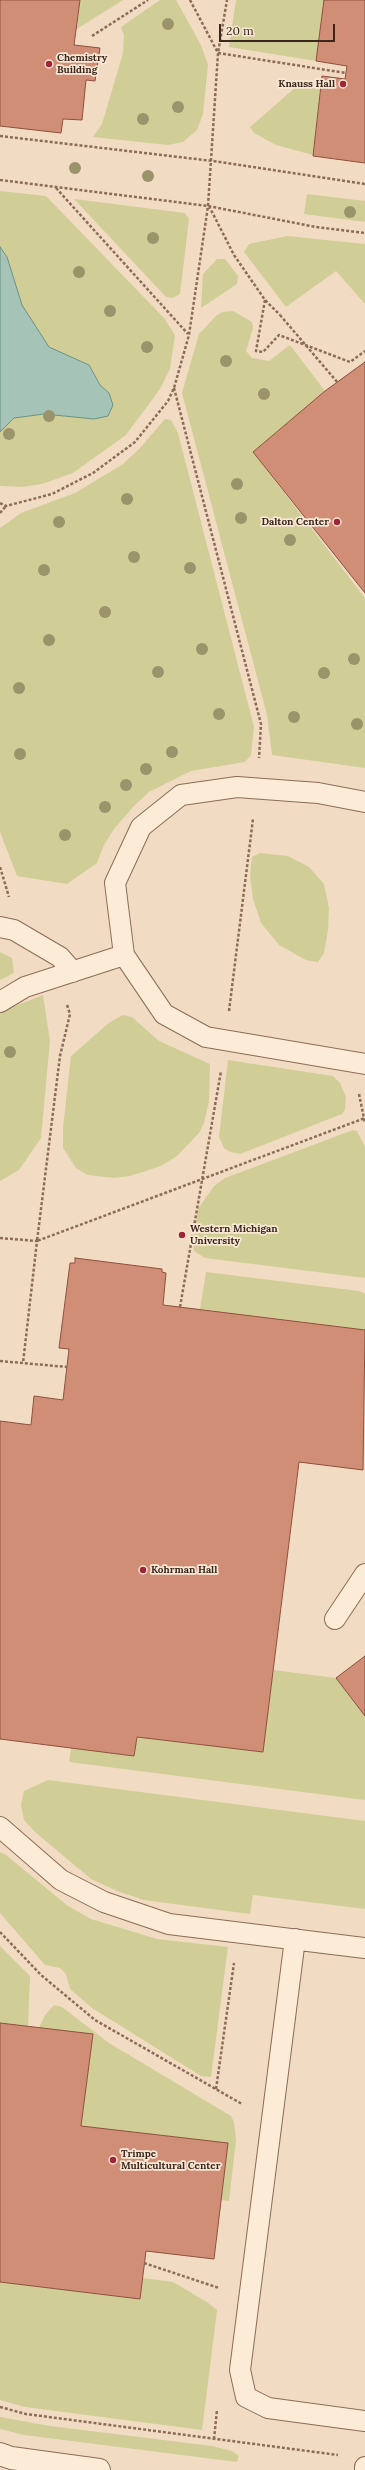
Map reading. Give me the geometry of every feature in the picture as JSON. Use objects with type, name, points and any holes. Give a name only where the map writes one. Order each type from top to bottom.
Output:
[{"type":"street","points":[[0,2454],[11,2458],[99,2470]]},
{"type":"lane","points":[[365,802],[318,794],[237,787],[181,794],[141,827],[115,883],[124,955],[164,1014],[206,1037],[226,1039],[365,1064]]},
{"type":"lane","points":[[0,928],[14,930],[60,957],[65,974]]},
{"type":"lane","points":[[0,1002],[25,987],[124,955]]},
{"type":"lane","points":[[335,1619],[365,1574]]},
{"type":"lane","points":[[0,1827],[61,1880],[104,1902],[169,1924],[365,1948]]},
{"type":"lane","points":[[295,1939],[240,2370],[246,2397],[268,2408],[365,2421]]},
{"type":"path","points":[[92,36],[148,0]]},
{"type":"path","points":[[190,0],[218,53]]},
{"type":"path","points":[[0,513],[6,506],[52,494],[73,485],[118,457],[135,442],[152,422],[168,401],[174,388],[189,335],[208,206],[213,161],[218,53],[227,0]]},
{"type":"path","points":[[218,53],[346,72]]},
{"type":"path","points":[[0,136],[213,161],[365,184]]},
{"type":"path","points":[[0,180],[208,206],[316,227],[365,233]]},
{"type":"path","points":[[56,188],[189,335]]},
{"type":"path","points":[[208,206],[234,255],[265,300],[280,315],[338,383]]},
{"type":"path","points":[[265,300],[256,351],[263,352],[279,335],[350,362],[365,351]]},
{"type":"path","points":[[174,388],[260,724],[257,789],[226,1039],[217,1104],[200,1181],[180,1307]]},
{"type":"path","points":[[0,503],[6,506]]},
{"type":"path","points":[[0,867],[10,899]]},
{"type":"path","points":[[24,1363],[37,1241],[60,1056],[70,1014],[65,974]]},
{"type":"path","points":[[0,1238],[37,1241],[152,1196],[200,1181],[365,1118]]},
{"type":"path","points":[[0,1361],[67,1367]]},
{"type":"path","points":[[0,1932],[41,1975],[95,2020],[246,2107]]},
{"type":"path","points":[[216,2089],[234,1958]]},
{"type":"path","points":[[144,2263],[223,2290]]},
{"type":"path","points":[[0,2407],[26,2414],[342,2456]]},
{"type":"path","points":[[214,2439],[217,2408]]},
{"type":"shaded area","points":[[80,0],[123,0],[77,29]]},
{"type":"shaded area","points":[[160,0],[176,0],[201,45],[208,65],[203,114],[197,130],[183,142],[168,145],[93,137],[102,124],[123,53],[124,35],[121,27]]},
{"type":"shaded area","points":[[236,0],[324,0],[316,61],[229,47]]},
{"type":"shaded area","points":[[297,86],[320,89],[313,155],[276,145],[254,133],[250,127]]},
{"type":"shaded area","points":[[0,191],[46,196],[164,318],[175,335],[170,369],[160,389],[126,435],[73,473],[42,484],[22,487],[0,486],[0,432],[13,418],[44,414],[94,419],[109,393],[100,385],[89,365],[49,347],[21,305],[7,257],[0,247]]},
{"type":"shaded area","points":[[307,194],[365,201],[365,222],[304,214]]},
{"type":"shaded area","points":[[74,199],[185,213],[189,219],[180,294],[173,298],[166,297]]},
{"type":"shaded area","points":[[287,236],[365,244],[365,304],[336,271],[286,307],[244,252],[249,244]]},
{"type":"shaded area","points":[[0,247],[7,257],[22,305],[49,347],[89,365],[100,385],[109,393],[113,405],[108,416],[94,419],[44,414],[14,418],[0,432]]},
{"type":"shaded area","points":[[217,259],[225,259],[238,276],[237,284],[201,308],[203,274]]},
{"type":"shaded area","points":[[233,311],[252,322],[253,328],[246,351],[252,358],[269,361],[290,345],[325,391],[253,452],[365,598],[365,768],[272,755],[267,715],[182,393],[199,334],[216,316],[222,312]]},
{"type":"shaded area","points":[[165,419],[171,420],[178,433],[254,727],[251,755],[245,762],[191,771],[149,792],[134,806],[114,829],[104,845],[97,863],[67,884],[17,876],[0,832],[0,528],[21,513],[75,493],[123,464],[140,448]]},
{"type":"shaded area","points":[[260,853],[288,856],[309,867],[324,884],[329,908],[328,930],[324,953],[318,962],[306,960],[279,945],[261,923],[253,899],[250,876],[252,857]]},
{"type":"shaded area","points":[[0,952],[12,958],[14,973],[0,980]]},
{"type":"shaded area","points":[[43,995],[50,1041],[41,1138],[19,1170],[0,1181],[0,1012]]},
{"type":"shaded area","points":[[123,1015],[132,1017],[159,1041],[210,1064],[209,1101],[204,1123],[199,1133],[177,1156],[161,1166],[130,1176],[114,1178],[88,1175],[76,1168],[63,1148],[63,1128],[71,1056],[110,1022]]},
{"type":"shaded area","points":[[228,1060],[333,1076],[340,1083],[346,1097],[345,1110],[342,1114],[240,1154],[230,1152],[224,1148],[219,1137]]},
{"type":"shaded area","points":[[353,1130],[357,1131],[365,1147],[365,1278],[205,1258],[194,1251],[193,1244],[198,1209],[214,1186],[225,1178]]},
{"type":"shaded area","points":[[206,1272],[359,1291],[365,1294],[365,1330],[200,1309]]},
{"type":"shaded area","points":[[273,1670],[336,1678],[365,1716],[365,1800],[69,1762],[71,1748],[134,1756],[137,1737],[263,1752]]},
{"type":"shaded area","points":[[48,1780],[365,1821],[365,1909],[253,1895],[250,1914],[144,1900],[117,1891],[91,1879],[35,1832],[24,1820],[21,1805],[24,1791]]},
{"type":"shaded area","points":[[0,1852],[6,1855],[68,1906],[91,1919],[157,1939],[228,1947],[211,2077],[201,2076],[92,2008],[70,1989],[66,1974],[60,1968],[45,1965],[0,1913]]},
{"type":"shaded area","points":[[0,1946],[30,1976],[28,2027],[0,2023]]},
{"type":"shaded area","points":[[54,2005],[62,2007],[109,2043],[231,2116],[234,2122],[236,2140],[229,2201],[221,2200],[228,2143],[81,2126],[93,2034],[39,2028],[45,2015]]},
{"type":"shaded area","points":[[143,2278],[173,2282],[207,2302],[217,2310],[202,2430],[25,2407],[0,2400],[0,2282],[140,2299]]},
{"type":"shaded area","points":[[0,2417],[50,2426],[212,2446],[232,2451],[239,2456],[237,2462],[24,2435],[0,2429]]},
{"type":"building","name":"Chemistry Building","points":[[0,0],[80,0],[74,45],[100,48],[95,81],[86,80],[82,120],[63,119],[61,133],[0,126]]},
{"type":"building","name":"Knauss Hall","points":[[324,0],[365,0],[365,163],[313,156],[322,76],[345,79],[347,66],[316,61]]},
{"type":"building","name":"Dalton Center","points":[[365,362],[365,593],[253,452],[325,391]]},
{"type":"building","name":"Kohrman Hall","points":[[75,1258],[162,1269],[162,1272],[166,1273],[163,1305],[365,1330],[363,1470],[299,1462],[263,1752],[137,1737],[134,1756],[0,1739],[0,1421],[31,1425],[34,1396],[63,1400],[69,1349],[59,1348],[70,1263],[75,1263]]},
{"type":"building","points":[[365,1656],[365,1716],[336,1678]]},
{"type":"building","name":"Trimpe Multicultural Center","points":[[0,2023],[93,2034],[81,2126],[228,2143],[214,2259],[146,2251],[140,2299],[0,2282]]},
{"type":"place","name":"Chemistry Building","points":[[49,64]]},
{"type":"place","name":"Knauss Hall","points":[[343,84]]},
{"type":"place","name":"Dalton Center","points":[[337,522]]},
{"type":"place","name":"Western Michigan University","points":[[182,1235]]},
{"type":"place","name":"Kohrman Hall","points":[[143,1570]]},
{"type":"place","name":"Trimpe Multicultural Center","points":[[113,2160]]}]
